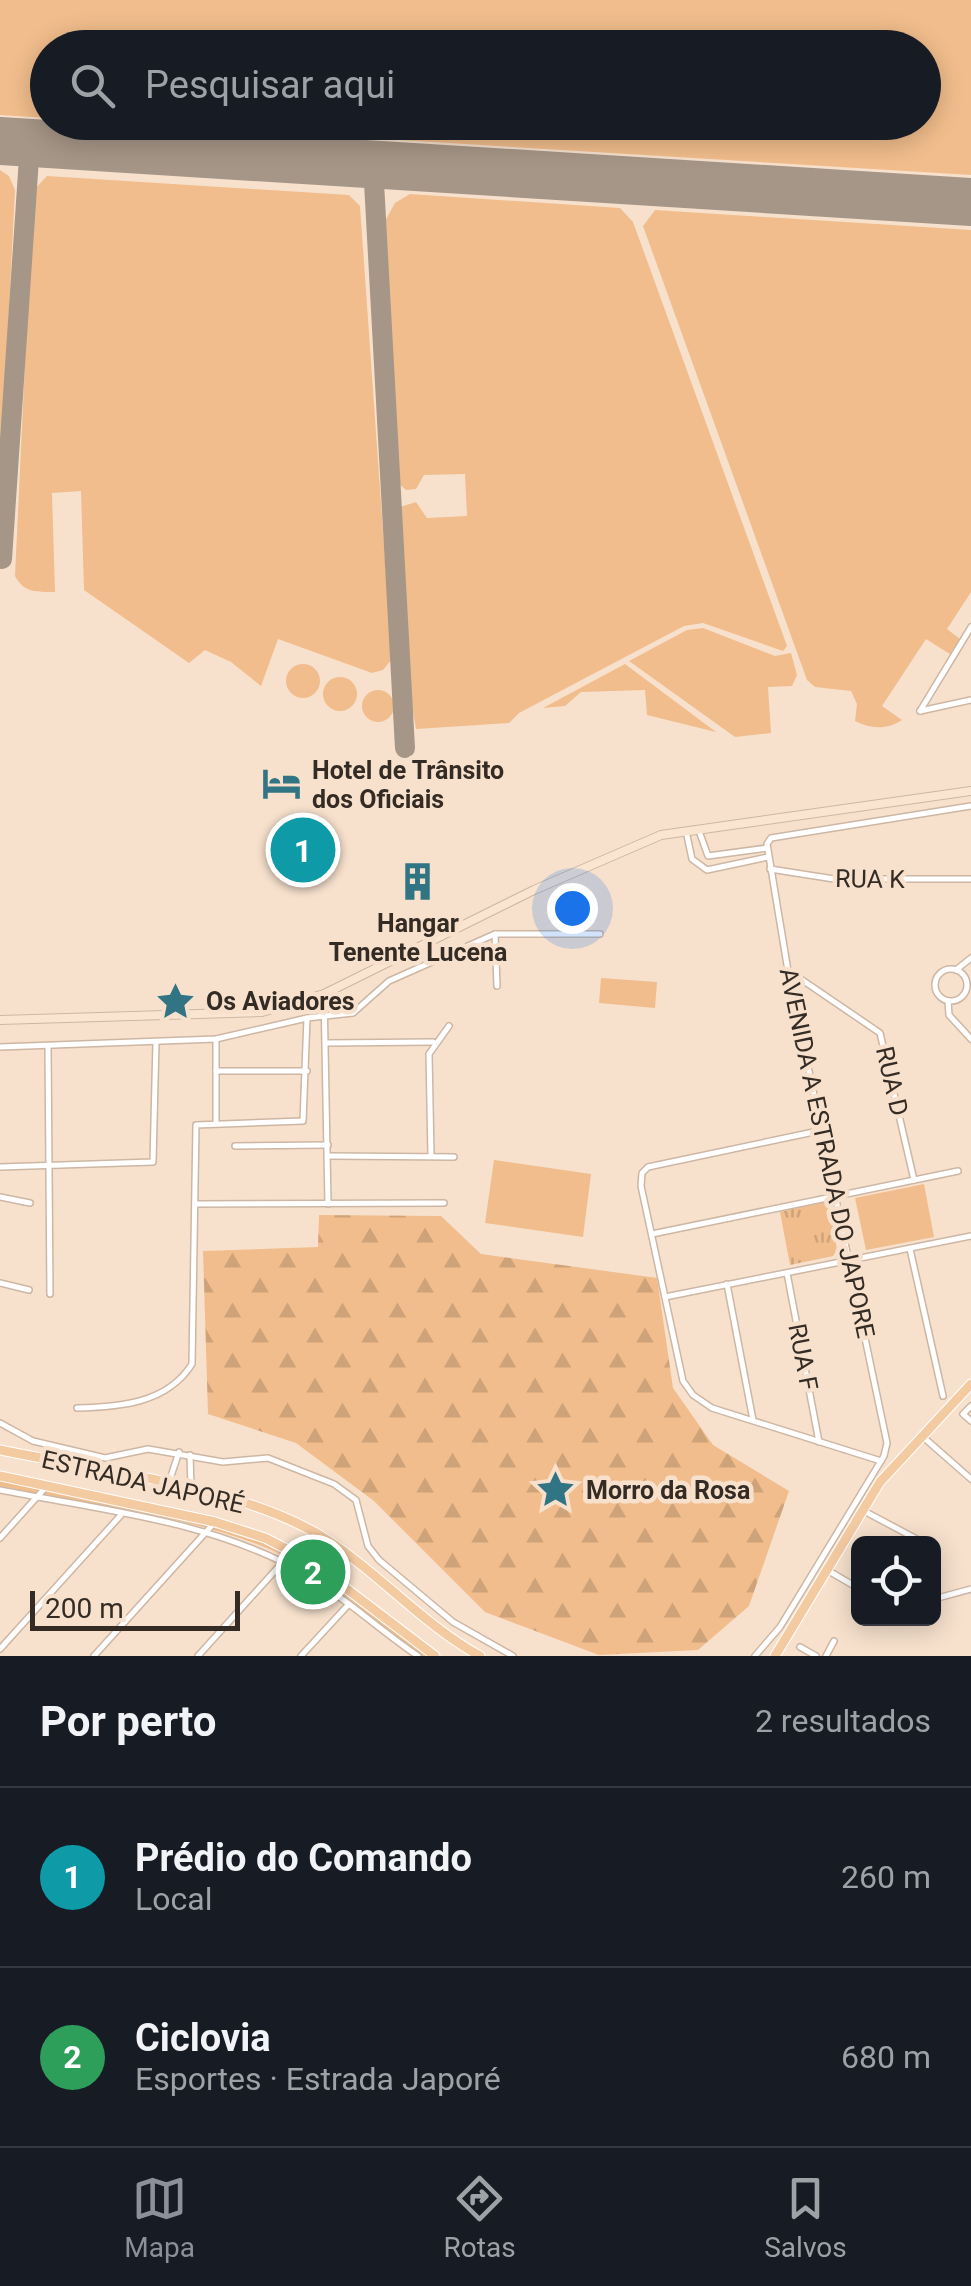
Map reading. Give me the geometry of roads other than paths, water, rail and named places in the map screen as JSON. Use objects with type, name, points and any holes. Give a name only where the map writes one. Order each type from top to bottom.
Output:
[{"type":"main road","points":[[0,1020],[262,1012],[324,994],[534,890],[647,840],[698,828],[971,791]]},
{"type":"main road","points":[[775,1656],[862,1509],[971,1384]]},
{"type":"main road","name":"ESTRADA JAPORÉ","points":[[0,1450],[192,1491],[273,1513],[318,1534],[480,1656]]},
{"type":"main road","name":"ESTRADA JAPORÉ","points":[[0,1476],[215,1522],[293,1551],[434,1656]]},
{"type":"main road","points":[[782,1656],[792,1631]]},
{"type":"street","points":[[971,627],[920,711],[971,700]]},
{"type":"street","points":[[708,856],[767,846],[771,838],[971,806]]},
{"type":"street","points":[[698,828],[708,856],[702,868]]},
{"type":"street","points":[[686,831],[692,859],[702,868],[715,870],[768,858]]},
{"type":"street","name":"AVENIDA A ESTRADA DO JAPORE","points":[[767,846],[788,971],[887,1443],[881,1461]]},
{"type":"street","points":[[744,851],[746,863]]},
{"type":"street","name":"RUA K","points":[[770,869],[834,879],[971,880]]},
{"type":"street","points":[[0,1047],[216,1039],[306,1018],[353,1013],[389,981],[495,934],[600,934]]},
{"type":"street","points":[[495,934],[497,986]]},
{"type":"street","points":[[956,970],[971,958]]},
{"type":"street","points":[[943,970],[956,970],[964,975],[968,988],[961,999],[948,1001],[940,998],[935,983],[943,970]]},
{"type":"street","name":"RUA D","points":[[788,971],[880,1033],[914,1180]]},
{"type":"street","points":[[324,994],[328,1204]]},
{"type":"street","points":[[948,1001],[949,1016],[971,1039]]},
{"type":"street","points":[[76,1408],[134,1404],[172,1385],[192,1364],[195,1129],[201,1122],[303,1121],[306,1018]]},
{"type":"street","points":[[430,1156],[428,1054],[433,1042],[449,1026]]},
{"type":"street","points":[[216,1039],[216,1122]]},
{"type":"street","points":[[0,1167],[153,1162],[156,1042]]},
{"type":"street","points":[[326,1042],[433,1042]]},
{"type":"street","points":[[48,1047],[50,1294]]},
{"type":"street","points":[[216,1070],[307,1071]]},
{"type":"street","points":[[755,1656],[780,1627],[881,1461],[712,1408],[687,1388],[640,1178],[648,1167],[823,1130]]},
{"type":"street","points":[[236,1146],[328,1145]]},
{"type":"street","points":[[329,1156],[454,1157]]},
{"type":"street","points":[[652,1234],[958,1171]]},
{"type":"street","points":[[0,1197],[30,1203]]},
{"type":"street","points":[[195,1204],[444,1203]]},
{"type":"street","points":[[664,1297],[971,1236]]},
{"type":"street","points":[[910,1248],[943,1396]]},
{"type":"street","name":"RUA F","points":[[787,1273],[819,1442]]},
{"type":"street","points":[[0,1283],[29,1290]]},
{"type":"street","points":[[727,1284],[753,1420]]},
{"type":"street","points":[[971,1406],[963,1414],[971,1421]]},
{"type":"street","points":[[0,1423],[33,1441],[105,1458],[148,1450],[180,1452],[223,1462],[277,1460],[346,1491],[356,1500],[368,1546],[379,1560],[453,1622],[513,1656]]},
{"type":"street","points":[[922,1436],[971,1479]]},
{"type":"street","points":[[167,1486],[180,1452]]},
{"type":"street","points":[[190,1455],[192,1491]]},
{"type":"street","points":[[0,1538],[48,1485]]},
{"type":"street","name":"ESTRADA JAPORÉ","points":[[0,1490],[206,1532],[284,1563],[349,1604],[407,1653],[418,1656]]},
{"type":"street","points":[[862,1509],[911,1536]]},
{"type":"street","points":[[0,1649],[121,1514]]},
{"type":"street","points":[[94,1656],[215,1522]]},
{"type":"street","points":[[198,1656],[293,1551]]},
{"type":"street","points":[[826,1570],[851,1586]]},
{"type":"street","points":[[941,1597],[971,1589]]},
{"type":"street","points":[[301,1656],[349,1604]]},
{"type":"street","points":[[826,1656],[834,1641]]},
{"type":"street","points":[[800,1647],[816,1656]]},
{"type":"place","name":"Hotel de Trânsito dos Oficiais","points":[[282,784]]},
{"type":"place","name":"Prédio do Comando","points":[[303,850]]},
{"type":"place","name":"Hangar Tenente Lucena","points":[[418,882]]},
{"type":"place","name":"Os Aviadores","points":[[176,1001]]},
{"type":"place","name":"Morro da Rosa","points":[[556,1490]]},
{"type":"place","name":"Ciclovia","points":[[313,1572]]}]
